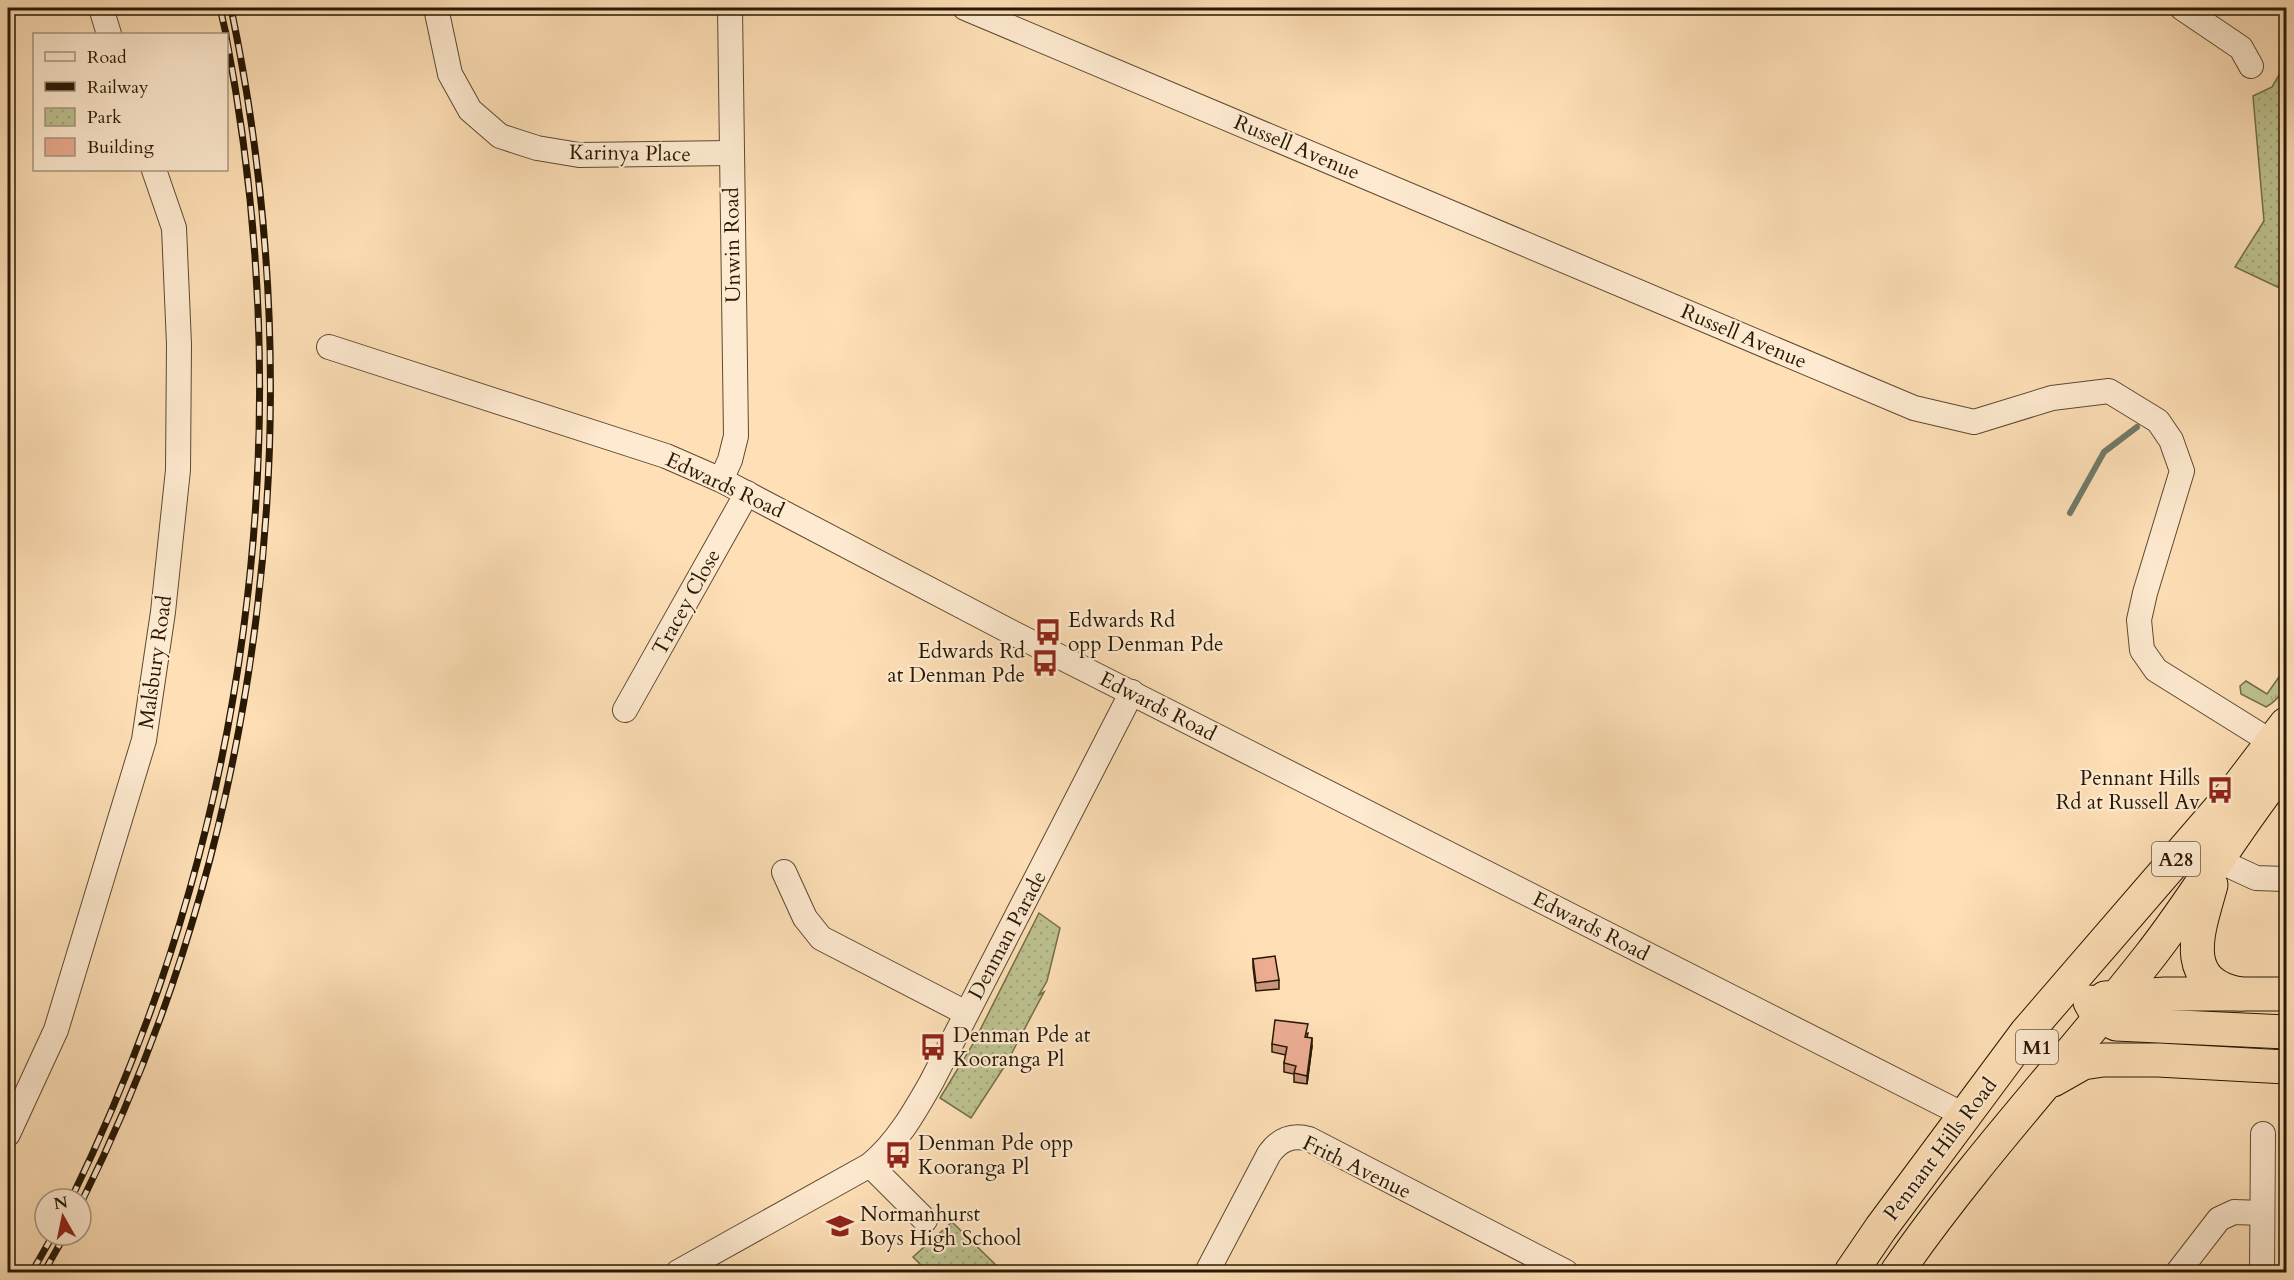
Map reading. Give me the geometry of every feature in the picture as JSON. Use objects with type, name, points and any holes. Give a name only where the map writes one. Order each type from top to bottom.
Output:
[{"type":"highway","name":"Pennant Hills Road","points":[[1897,1272],[1982,1158],[2109,1010],[2177,919],[2240,824],[2282,744]]},
{"type":"highway","name":"Pennant Hills Road","points":[[1851,1272],[2026,1033],[2235,791],[2282,744]]},
{"type":"highway","points":[[2217,860],[2198,935],[2196,955],[2203,972],[2214,984],[2227,990],[2272,994]]},
{"type":"highway","points":[[2089,961],[2087,985],[2109,1010],[2286,1032]]},
{"type":"highway","points":[[2109,1010],[2272,994]]},
{"type":"highway","name":"M1","points":[[1965,1116],[2070,1014],[2109,1010]]},
{"type":"highway","name":"M1","points":[[2031,1099],[2066,1071],[2083,1063],[2103,1060],[2158,1060],[2286,1067]]},
{"type":"street","points":[[101,8],[109,33]]},
{"type":"street","name":"Karinya Place","points":[[436,8],[450,74],[470,110],[500,136],[537,148],[579,155],[731,153]]},
{"type":"street","name":"Unwin Road","points":[[721,480],[730,460],[736,436],[730,8]]},
{"type":"street","name":"Russell Avenue","points":[[965,8],[1914,408],[1974,422],[2052,398],[2109,391],[2158,421],[2171,440],[2182,471],[2145,593],[2139,620],[2142,650],[2156,670],[2282,744]]},
{"type":"street","points":[[2182,8],[2241,48],[2251,66]]},
{"type":"street","name":"Malsbury Road","points":[[8,1134],[56,1030],[144,740],[163,612],[178,470],[179,344],[174,228],[154,171]]},
{"type":"street","name":"Edwards Road","points":[[329,347],[666,456],[721,480],[1009,631],[1965,1116]]},
{"type":"street","name":"Tracey Close","points":[[625,710],[747,493]]},
{"type":"street","name":"Denman Parade","points":[[678,1272],[870,1165],[881,1156],[909,1122],[1132,692]]},
{"type":"street","points":[[2217,860],[2256,878],[2284,879]]},
{"type":"street","points":[[784,872],[805,918],[821,938],[966,1013]]},
{"type":"street","points":[[2262,1272],[2263,1134]]},
{"type":"street","name":"Frith Avenue","points":[[1207,1272],[1269,1154],[1276,1144],[1298,1136],[1309,1139],[1566,1272]]},
{"type":"street","points":[[870,1165],[925,1220]]},
{"type":"street","points":[[2178,1272],[2219,1220],[2234,1212],[2262,1213]]},
{"type":"green space","points":[[2283,68],[2286,73],[2286,291],[2235,267],[2264,221],[2253,96],[2272,87]]},
{"type":"green space","points":[[2286,667],[2286,680],[2280,695],[2266,707],[2241,694],[2240,686],[2246,681],[2267,694]]},
{"type":"green space","points":[[1039,913],[1060,928],[1047,981],[1039,995],[1044,992],[1006,1064],[971,1118],[940,1098],[973,1044]]},
{"type":"green space","points":[[952,1222],[1003,1272],[928,1272],[913,1257]]},
{"type":"building","points":[[1275,956],[1279,980],[1256,983],[1253,959]]},
{"type":"building","points":[[1275,1020],[1308,1024],[1305,1037],[1312,1038],[1307,1076],[1294,1073],[1296,1066],[1284,1063],[1287,1047],[1272,1044]]},
{"type":"waterway","points":[[2070,513],[2104,452],[2137,427]]},
{"type":"railway","points":[[220,8],[226,33]]},
{"type":"railway","points":[[88,1187],[143,1062],[193,918],[231,769],[256,618],[269,466],[269,313],[256,160],[231,8]]},
{"type":"railway","points":[[76,1187],[132,1061],[181,920],[218,776],[243,630],[257,483],[259,334],[248,185],[228,50]]},
{"type":"railway","points":[[32,1272],[46,1247]]},
{"type":"railway","points":[[44,1272],[58,1247]]},
{"type":"place","name":"Edwards Rd opp Denman Pde","points":[[1048,632]]},
{"type":"place","name":"Edwards Rd at Denman Pde","points":[[1045,663]]},
{"type":"place","name":"Pennant Hills Rd at Russell Av","points":[[2220,790]]},
{"type":"place","name":"Denman Pde at Kooranga Pl","points":[[933,1047]]},
{"type":"place","name":"Denman Pde opp Kooranga Pl","points":[[898,1155]]},
{"type":"place","name":"Normanhurst Boys High School","points":[[840,1226]]}]
